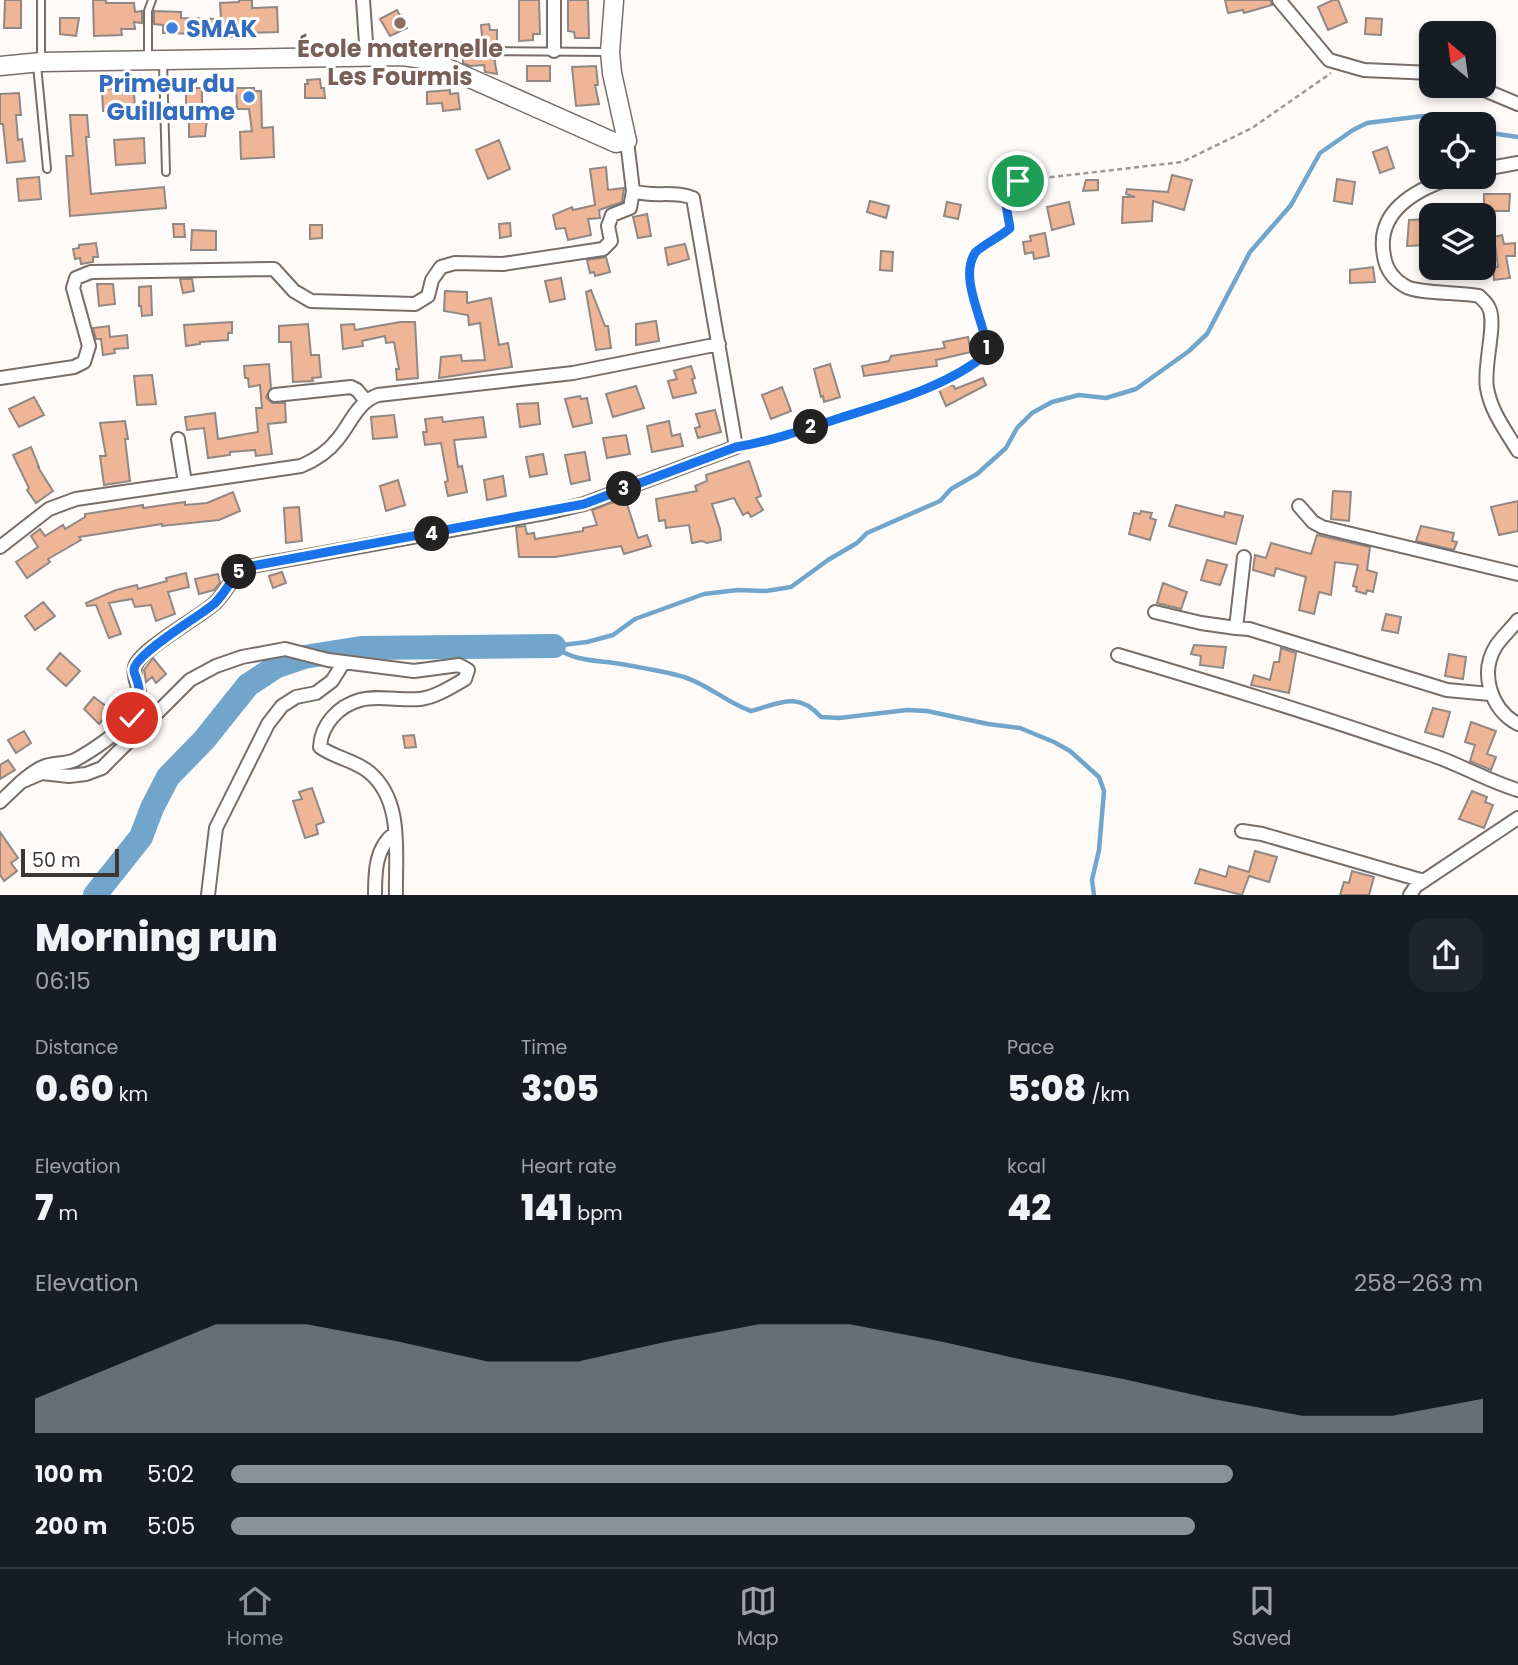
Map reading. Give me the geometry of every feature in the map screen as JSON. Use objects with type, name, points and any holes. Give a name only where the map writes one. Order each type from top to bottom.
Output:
[{"type":"main road","points":[[0,66],[403,56],[429,60],[615,143],[627,141],[610,52],[614,0]]},
{"type":"street","points":[[363,0],[368,57]]},
{"type":"street","points":[[554,0],[554,51]]},
{"type":"street","points":[[1279,0],[1329,60],[1342,66],[1364,70],[1419,72]]},
{"type":"street","points":[[1496,95],[1518,104]]},
{"type":"street","points":[[0,378],[74,367],[85,362],[89,346],[73,288],[76,278],[91,272],[274,269],[294,291],[311,301],[415,304],[428,296],[432,280],[442,267],[455,263],[503,264],[603,249],[611,241],[608,226],[612,215],[630,208],[633,191],[627,141]]},
{"type":"street","points":[[1496,167],[1518,163]]},
{"type":"street","points":[[1426,189],[1412,195],[1391,213],[1381,242],[1386,269],[1406,287],[1479,296],[1489,306],[1492,317],[1486,359],[1486,386],[1491,407],[1518,451]]},
{"type":"street","points":[[0,802],[42,767],[75,760],[132,718],[140,702],[139,685],[134,670],[136,663],[215,603],[236,574],[242,570],[584,504],[736,447],[693,198],[683,194],[646,195],[633,191]]},
{"type":"street","points":[[0,547],[49,509],[76,499],[301,466],[321,457],[337,441],[366,401],[378,395],[573,373],[719,344]]},
{"type":"street","points":[[275,395],[354,387],[366,401]]},
{"type":"street","points":[[178,439],[185,483]]},
{"type":"street","points":[[1299,506],[1313,522],[1322,527],[1518,574]]},
{"type":"street","points":[[1236,628],[1244,558]]},
{"type":"street","points":[[1155,612],[1201,623],[1249,629],[1447,690],[1490,694]]},
{"type":"street","points":[[1518,620],[1494,648],[1489,670],[1490,694],[1509,720],[1518,724]]},
{"type":"street","points":[[21,782],[42,773],[69,776],[102,768],[190,680],[216,666],[242,657],[285,649],[328,660],[414,671],[460,665],[468,670],[465,679],[423,699],[360,700],[329,720],[321,733],[320,747],[329,754],[368,771],[379,782],[392,805],[396,895]]},
{"type":"street","points":[[1118,655],[1398,743],[1460,764],[1485,779],[1518,790]]},
{"type":"street","points":[[208,895],[216,828],[268,724],[282,706],[296,697],[316,693],[332,681],[344,662]]},
{"type":"street","points":[[1410,895],[1416,886],[1518,818]]},
{"type":"street","points":[[1242,831],[1262,834],[1424,881]]},
{"type":"street","points":[[375,895],[376,873],[382,846],[395,833]]},
{"type":"lane","points":[[41,0],[39,63],[47,169]]},
{"type":"lane","points":[[152,0],[148,12],[166,172]]},
{"type":"lane","points":[[429,60],[454,51],[610,52]]},
{"type":"path","points":[[736,447],[762,443],[910,395],[974,365],[988,353],[987,339],[979,319],[968,269],[976,250],[1000,238],[1010,228],[1005,199],[1009,185],[1018,181],[1182,162],[1252,128],[1342,66]]},
{"type":"building","points":[[5,0],[21,0],[21,28],[4,28]]},
{"type":"building","points":[[93,0],[134,3],[135,12],[142,11],[142,23],[134,22],[135,29],[121,29],[122,35],[94,36]]},
{"type":"building","points":[[252,0],[252,8],[277,7],[278,32],[249,33],[249,37],[200,37],[199,34],[163,33],[163,25],[154,24],[154,11],[181,12],[181,18],[221,19],[220,3]]},
{"type":"building","points":[[519,0],[539,0],[540,34],[533,34],[533,40],[519,41]]},
{"type":"building","points":[[568,0],[588,0],[589,38],[575,38],[574,32],[568,31]]},
{"type":"building","points":[[1225,0],[1270,0],[1272,5],[1244,13],[1243,10],[1228,13]]},
{"type":"building","points":[[1338,0],[1347,22],[1328,30],[1318,7]]},
{"type":"building","points":[[397,10],[407,28],[390,36],[380,19]]},
{"type":"building","points":[[60,18],[79,18],[76,36],[60,34]]},
{"type":"building","points":[[1366,18],[1382,19],[1381,35],[1365,34]]},
{"type":"building","points":[[489,24],[490,30],[497,30],[497,46],[483,46],[481,25]]},
{"type":"building","points":[[463,57],[494,57],[497,74],[485,72],[484,65],[470,66],[463,63]]},
{"type":"building","points":[[527,66],[550,66],[550,81],[527,81]]},
{"type":"building","points":[[596,66],[598,85],[595,85],[599,104],[576,106],[572,67]]},
{"type":"building","points":[[320,79],[325,98],[305,98],[307,80]]},
{"type":"building","points":[[119,88],[119,92],[134,92],[135,110],[103,111],[102,89]]},
{"type":"building","points":[[186,88],[202,88],[202,111],[208,111],[205,136],[189,137]]},
{"type":"building","points":[[236,88],[254,88],[254,91],[261,91],[262,128],[273,127],[274,157],[241,159],[240,132],[252,131],[249,109],[237,109]]},
{"type":"building","points":[[450,90],[450,94],[458,93],[460,109],[443,111],[442,103],[427,104],[427,92]]},
{"type":"building","points":[[19,93],[21,115],[16,115],[18,140],[22,139],[25,161],[7,163],[3,124],[0,124],[0,94]]},
{"type":"building","points":[[70,115],[87,115],[89,137],[86,137],[91,194],[164,187],[166,208],[70,216],[66,156],[73,156]]},
{"type":"building","points":[[144,138],[145,163],[116,165],[114,140]]},
{"type":"building","points":[[499,140],[510,169],[488,179],[476,150]]},
{"type":"building","points":[[1387,147],[1394,168],[1380,173],[1373,152]]},
{"type":"building","points":[[606,167],[608,190],[624,188],[622,202],[599,210],[600,218],[588,219],[591,235],[568,240],[565,228],[556,229],[553,215],[572,207],[573,210],[595,205],[590,169]]},
{"type":"building","points":[[1172,175],[1192,180],[1184,210],[1153,201],[1152,221],[1122,223],[1123,197],[1135,197],[1126,194],[1127,189],[1168,192]]},
{"type":"building","points":[[39,177],[41,199],[19,201],[17,179]]},
{"type":"building","points":[[1337,179],[1355,182],[1352,204],[1334,201]]},
{"type":"building","points":[[1086,180],[1098,180],[1098,190],[1083,191]]},
{"type":"building","points":[[1484,194],[1510,194],[1509,211],[1496,211],[1496,203],[1484,203]]},
{"type":"building","points":[[870,201],[889,206],[886,218],[867,212]]},
{"type":"building","points":[[947,202],[961,205],[958,219],[944,216]]},
{"type":"building","points":[[1069,202],[1074,224],[1052,230],[1047,207]]},
{"type":"building","points":[[647,214],[651,236],[638,238],[633,217]]},
{"type":"building","points":[[1409,220],[1419,220],[1419,246],[1407,246]]},
{"type":"building","points":[[510,223],[511,236],[500,238],[499,224]]},
{"type":"building","points":[[173,224],[184,224],[185,237],[174,237]]},
{"type":"building","points":[[310,225],[322,225],[322,238],[310,239]]},
{"type":"building","points":[[192,230],[216,231],[216,250],[191,250]]},
{"type":"building","points":[[1045,233],[1049,256],[1034,259],[1033,252],[1025,254],[1023,242],[1031,241],[1030,236]]},
{"type":"building","points":[[1502,235],[1504,244],[1515,243],[1515,256],[1506,256],[1510,278],[1496,280],[1496,236]]},
{"type":"building","points":[[96,243],[98,257],[93,257],[93,262],[81,264],[80,258],[75,259],[73,249],[79,248],[79,245]]},
{"type":"building","points":[[685,244],[689,259],[668,265],[665,248]]},
{"type":"building","points":[[881,251],[893,252],[892,271],[880,270]]},
{"type":"building","points":[[606,257],[610,272],[595,276],[594,272],[590,273],[587,260]]},
{"type":"building","points":[[1373,267],[1375,282],[1350,283],[1350,270]]},
{"type":"building","points":[[561,278],[565,299],[550,302],[545,281]]},
{"type":"building","points":[[180,279],[192,279],[194,291],[183,293]]},
{"type":"building","points":[[97,284],[113,284],[115,304],[99,306]]},
{"type":"building","points":[[151,286],[152,315],[142,316],[139,287]]},
{"type":"building","points":[[591,290],[605,326],[608,326],[611,348],[596,350],[586,292]]},
{"type":"building","points":[[445,291],[467,292],[467,303],[491,298],[499,345],[508,343],[512,367],[439,378],[441,357],[461,355],[462,361],[485,360],[480,323],[469,325],[468,315],[444,311]]},
{"type":"building","points":[[656,321],[659,341],[636,345],[636,324]]},
{"type":"building","points":[[232,322],[232,333],[228,333],[228,340],[186,346],[184,325]]},
{"type":"building","points":[[415,322],[418,378],[397,380],[396,369],[399,369],[394,342],[386,343],[385,336],[362,341],[363,346],[343,349],[341,325],[354,324],[355,330]]},
{"type":"building","points":[[308,324],[311,355],[319,355],[321,377],[312,378],[313,381],[293,382],[291,342],[279,342],[279,326]]},
{"type":"building","points":[[109,326],[110,337],[127,335],[128,348],[114,349],[115,353],[103,355],[101,339],[96,339],[93,328]]},
{"type":"building","points":[[968,337],[971,352],[936,360],[937,366],[864,376],[862,366],[889,361],[891,356],[945,348],[943,342]]},
{"type":"building","points":[[269,364],[271,388],[266,397],[272,403],[285,403],[286,422],[268,424],[272,454],[256,456],[255,450],[230,452],[230,455],[208,458],[204,428],[187,430],[185,417],[215,413],[218,439],[258,432],[256,408],[262,408],[260,385],[249,387],[244,366]]},
{"type":"building","points":[[830,364],[840,397],[824,402],[814,369]]},
{"type":"building","points":[[691,366],[696,393],[673,398],[668,381],[677,379],[674,371]]},
{"type":"building","points":[[152,375],[156,404],[137,405],[134,376]]},
{"type":"building","points":[[983,378],[986,385],[946,406],[939,390],[949,385],[955,389]]},
{"type":"building","points":[[636,386],[644,408],[613,417],[606,394]]},
{"type":"building","points":[[782,387],[791,411],[771,419],[762,395]]},
{"type":"building","points":[[580,396],[581,399],[587,398],[592,423],[573,427],[565,399]]},
{"type":"building","points":[[34,397],[44,415],[19,427],[9,409]]},
{"type":"building","points":[[538,403],[540,424],[520,427],[517,404]]},
{"type":"building","points":[[715,410],[721,432],[698,438],[695,428],[700,427],[696,414]]},
{"type":"building","points":[[394,415],[397,437],[373,439],[371,417]]},
{"type":"building","points":[[442,417],[443,422],[483,417],[486,437],[454,440],[458,467],[462,466],[467,492],[448,496],[441,443],[425,445],[423,432],[427,432],[425,419]]},
{"type":"building","points":[[125,421],[130,481],[104,485],[100,456],[106,456],[100,423]]},
{"type":"building","points":[[669,421],[672,436],[680,434],[683,446],[652,452],[647,426]]},
{"type":"building","points":[[626,435],[630,454],[607,458],[603,438]]},
{"type":"building","points":[[31,447],[38,467],[53,491],[36,503],[27,490],[29,488],[13,455]]},
{"type":"building","points":[[585,452],[590,480],[571,484],[565,455]]},
{"type":"building","points":[[543,454],[547,474],[530,477],[526,457]]},
{"type":"building","points":[[749,461],[761,496],[756,498],[763,510],[751,517],[748,512],[743,515],[734,498],[712,504],[721,540],[692,543],[689,525],[666,528],[665,520],[659,521],[656,499],[697,491],[695,486],[707,481],[706,475]]},
{"type":"building","points":[[503,476],[506,496],[487,500],[484,480]]},
{"type":"building","points":[[398,480],[405,505],[386,511],[380,486]]},
{"type":"building","points":[[1333,491],[1351,492],[1349,521],[1331,519]]},
{"type":"building","points":[[233,492],[240,511],[219,520],[162,524],[79,537],[81,540],[48,559],[50,562],[27,578],[16,562],[38,547],[31,536],[40,529],[45,536],[63,525],[65,529],[85,517],[85,514],[143,505],[143,508],[185,502],[185,505],[207,503]]},
{"type":"building","points":[[625,498],[638,538],[647,535],[651,546],[624,554],[621,546],[555,557],[519,557],[516,527],[525,526],[527,534],[534,533],[535,539],[583,531],[583,528],[597,525],[592,510]]},
{"type":"building","points":[[1518,501],[1518,531],[1499,535],[1491,507]]},
{"type":"building","points":[[1176,505],[1224,517],[1225,512],[1243,516],[1236,544],[1169,526]]},
{"type":"building","points":[[299,507],[302,541],[286,543],[284,508]]},
{"type":"building","points":[[1141,511],[1152,513],[1150,518],[1156,520],[1150,540],[1129,534],[1134,513],[1140,514]]},
{"type":"building","points":[[1421,526],[1454,533],[1452,541],[1457,542],[1454,550],[1416,541]]},
{"type":"building","points":[[1317,535],[1370,547],[1367,570],[1377,573],[1373,592],[1367,590],[1366,594],[1356,591],[1357,587],[1353,586],[1358,565],[1335,562],[1331,595],[1319,592],[1314,614],[1299,610],[1306,577],[1276,568],[1274,576],[1253,570],[1255,555],[1266,558],[1271,543],[1311,554]]},
{"type":"building","points":[[1207,560],[1227,565],[1220,585],[1201,580]]},
{"type":"building","points":[[282,572],[286,583],[273,588],[269,576]]},
{"type":"building","points":[[186,573],[189,587],[168,592],[175,614],[156,621],[151,605],[135,607],[132,599],[109,603],[121,634],[109,638],[96,605],[87,606],[86,603],[116,590],[137,585],[138,589]]},
{"type":"building","points":[[218,574],[220,583],[214,590],[199,594],[195,579]]},
{"type":"building","points":[[1163,583],[1187,592],[1181,609],[1157,603]]},
{"type":"building","points":[[43,602],[55,616],[35,630],[25,616]]},
{"type":"building","points":[[1386,614],[1401,617],[1398,633],[1382,630]]},
{"type":"building","points":[[1194,645],[1226,647],[1223,668],[1200,665],[1201,656],[1191,654]]},
{"type":"building","points":[[1281,648],[1296,653],[1289,693],[1251,685],[1254,675],[1270,680],[1274,662],[1279,662]]},
{"type":"building","points":[[60,653],[80,671],[66,686],[47,669]]},
{"type":"building","points":[[1449,654],[1466,657],[1463,679],[1445,676]]},
{"type":"building","points":[[153,658],[166,674],[156,683],[152,677],[146,682],[144,670]]},
{"type":"building","points":[[94,697],[111,710],[99,724],[84,709]]},
{"type":"building","points":[[1433,708],[1450,712],[1443,737],[1425,732]]},
{"type":"building","points":[[1471,722],[1496,731],[1487,754],[1496,757],[1491,770],[1470,761],[1475,745],[1465,742]]},
{"type":"building","points":[[24,731],[31,743],[16,753],[8,740]]},
{"type":"building","points":[[414,735],[416,747],[405,748],[403,736]]},
{"type":"building","points":[[8,760],[15,770],[0,779],[0,765]]},
{"type":"building","points":[[312,788],[324,822],[316,825],[318,834],[305,838],[293,801],[302,799],[299,792]]},
{"type":"building","points":[[1472,791],[1487,797],[1485,802],[1493,805],[1484,828],[1459,819]]},
{"type":"building","points":[[0,832],[18,858],[11,863],[17,871],[4,881],[0,875]]},
{"type":"building","points":[[1255,851],[1277,857],[1269,882],[1249,876],[1242,895],[1195,883],[1200,869],[1226,877],[1229,866],[1249,872]]},
{"type":"building","points":[[1352,871],[1374,877],[1369,895],[1340,895],[1344,882],[1349,883]]},
{"type":"waterway","points":[[554,646],[587,642],[613,635],[635,619],[704,594],[791,587],[857,543],[867,533],[940,501],[951,489],[977,474],[1006,448],[1017,428],[1032,413],[1052,402],[1079,395],[1106,398],[1136,389],[1189,351],[1207,334],[1250,252],[1291,205],[1320,153],[1367,123],[1419,116]]},
{"type":"waterway","points":[[1496,134],[1518,137]]},
{"type":"waterway","points":[[554,646],[578,658],[684,677],[751,711],[788,701],[804,704],[821,717],[839,718],[907,710],[927,711],[1020,728],[1054,742],[1070,751],[1099,777],[1104,791],[1099,850],[1092,880],[1094,895]]},
{"type":"waterway","points":[[95,895],[141,837],[168,777],[204,740],[248,685],[277,666],[304,657],[361,648],[554,646]]},
{"type":"place","name":"École maternelle Les Fourmis","points":[[400,23]]},
{"type":"place","name":"SMAK","points":[[172,28]]},
{"type":"place","name":"Primeur du Guillaume","points":[[249,97]]},
{"type":"route","points":[[132,718],[140,702],[139,685],[134,670],[136,663],[206,611],[224,594],[236,574],[242,570],[584,504],[736,447],[762,443],[910,395],[974,365],[988,353],[987,339],[979,319],[968,269],[976,250],[1000,238],[1010,228],[1005,199],[1009,185],[1018,181]]}]
